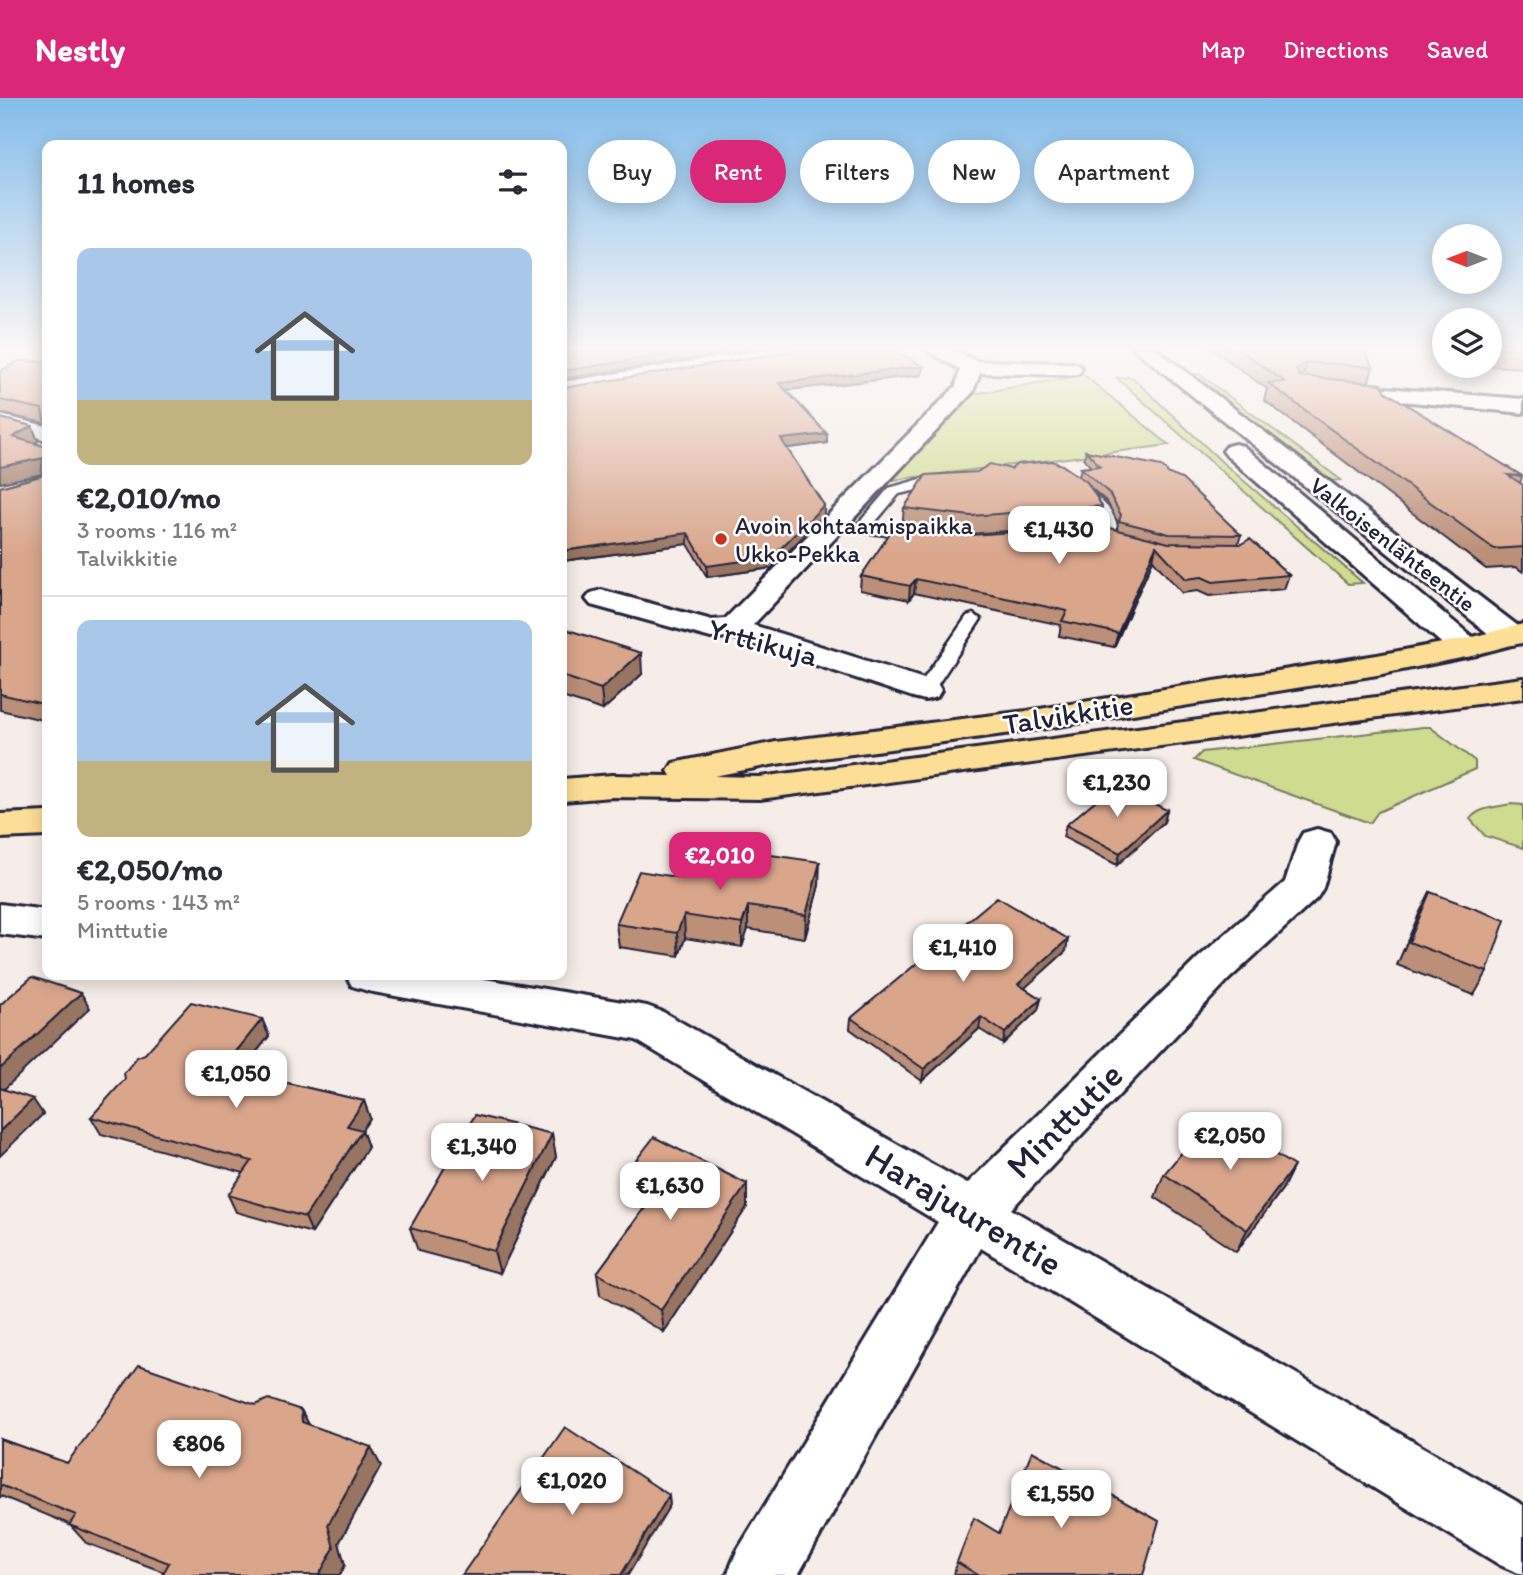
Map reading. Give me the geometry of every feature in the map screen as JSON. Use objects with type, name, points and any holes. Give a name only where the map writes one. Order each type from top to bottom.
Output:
[{"type":"main road","name":"Talvikkitie","points":[[612,786],[776,753],[1027,722],[1364,667],[1519,638]]},
{"type":"main road","points":[[1466,648],[1519,694]]},
{"type":"main road","name":"Talvikkitie","points":[[567,790],[612,786],[760,788],[1519,694]]},
{"type":"main road","points":[[0,826],[42,824]]},
{"type":"street","points":[[733,628],[937,417]]},
{"type":"street","name":"Valkoisenlähteentie","points":[[1196,417],[1466,648]]},
{"type":"street","name":"Valkoisenlähteentie","points":[[1222,417],[1519,638]]},
{"type":"street","points":[[0,422],[42,432]]},
{"type":"street","name":"Yrttikuja","points":[[601,599],[711,629],[733,628],[925,690]]},
{"type":"street","name":"Minttutie","points":[[761,1575],[972,1214],[1214,968],[1303,888],[1317,842]]},
{"type":"street","points":[[0,919],[42,924]]},
{"type":"street","name":"Harajuurentie","points":[[397,980],[648,1024],[1523,1542]]},
{"type":"lane","points":[[861,529],[894,491],[920,483],[960,478]]},
{"type":"lane","points":[[1072,479],[1108,516],[1110,526],[1101,533]]},
{"type":"lane","points":[[833,525],[937,539]]},
{"type":"lane","points":[[1073,535],[1101,533],[1122,540]]},
{"type":"lane","points":[[925,690],[973,619]]},
{"type":"green space","points":[[946,417],[1135,417],[1169,445],[885,481]]},
{"type":"green space","points":[[1161,417],[1174,417],[1222,462],[1363,583],[1348,584]]},
{"type":"green space","points":[[1241,417],[1257,417],[1341,480],[1331,481]]},
{"type":"green space","points":[[1430,727],[1475,761],[1475,769],[1378,812],[1370,823],[1194,760],[1202,752]]},
{"type":"green space","points":[[1511,804],[1523,805],[1523,848],[1485,836],[1470,819],[1483,810]]},
{"type":"building","points":[[567,417],[811,417],[827,434],[781,439],[824,505],[772,557],[707,566],[688,533],[567,550]]},
{"type":"building","points":[[1314,417],[1426,417],[1522,476],[1508,475],[1523,485],[1523,547],[1494,549]]},
{"type":"building","points":[[0,418],[32,426],[13,437],[42,446],[42,458],[0,467]]},
{"type":"building","points":[[1086,451],[1161,466],[1169,474],[1182,479],[1241,535],[1169,534],[1119,521],[1121,515],[1109,493],[1081,468],[1100,466]]},
{"type":"building","points":[[1052,461],[1087,482],[1102,506],[971,516],[904,508],[926,475],[977,472],[990,464],[1011,469],[1017,464]]},
{"type":"building","points":[[42,467],[42,704],[0,694],[0,487],[41,476]]},
{"type":"building","points":[[1102,526],[1169,543],[1241,544],[1250,539],[1289,575],[1213,582],[1202,577],[1186,579],[1156,546],[1118,633],[1062,621],[1067,611],[916,579],[910,586],[861,576],[894,527],[971,535]]},
{"type":"building","points":[[567,630],[641,653],[601,689],[567,678]]},
{"type":"building","points":[[1114,785],[1167,810],[1120,853],[1066,825]]},
{"type":"building","points":[[764,854],[820,862],[806,915],[748,906],[742,924],[684,915],[677,933],[616,924],[639,871],[676,877],[682,863],[739,868],[743,855],[762,857]]},
{"type":"building","points":[[1430,892],[1505,920],[1487,972],[1409,942]]},
{"type":"building","points":[[997,897],[1068,939],[1018,984],[1041,999],[1005,1033],[981,1017],[924,1069],[851,1018]]},
{"type":"building","points":[[32,977],[81,993],[0,1069],[0,1005]]},
{"type":"building","points":[[191,1002],[262,1019],[223,1068],[364,1101],[347,1126],[362,1130],[305,1217],[228,1195],[252,1161],[91,1117],[125,1079],[124,1073],[137,1057],[145,1054]]},
{"type":"building","points":[[0,1088],[33,1099],[0,1131]]},
{"type":"building","points":[[475,1115],[552,1134],[494,1251],[410,1228]]},
{"type":"building","points":[[1213,1115],[1294,1166],[1247,1230],[1164,1174]]},
{"type":"building","points":[[654,1137],[747,1184],[661,1310],[597,1273],[659,1189],[627,1172]]},
{"type":"building","points":[[139,1365],[256,1405],[268,1399],[301,1410],[302,1422],[371,1447],[328,1525],[334,1548],[319,1575],[162,1575],[169,1563],[69,1525],[76,1515],[0,1485],[0,1439],[67,1463]]},
{"type":"building","points":[[565,1427],[669,1495],[621,1575],[462,1575]]},
{"type":"building","points":[[1032,1451],[1159,1521],[1143,1575],[978,1575],[957,1562],[974,1518],[999,1533]]},
{"type":"place","name":"Avoin kohtaamispaikka Ukko-Pekka","points":[[721,539]]}]
